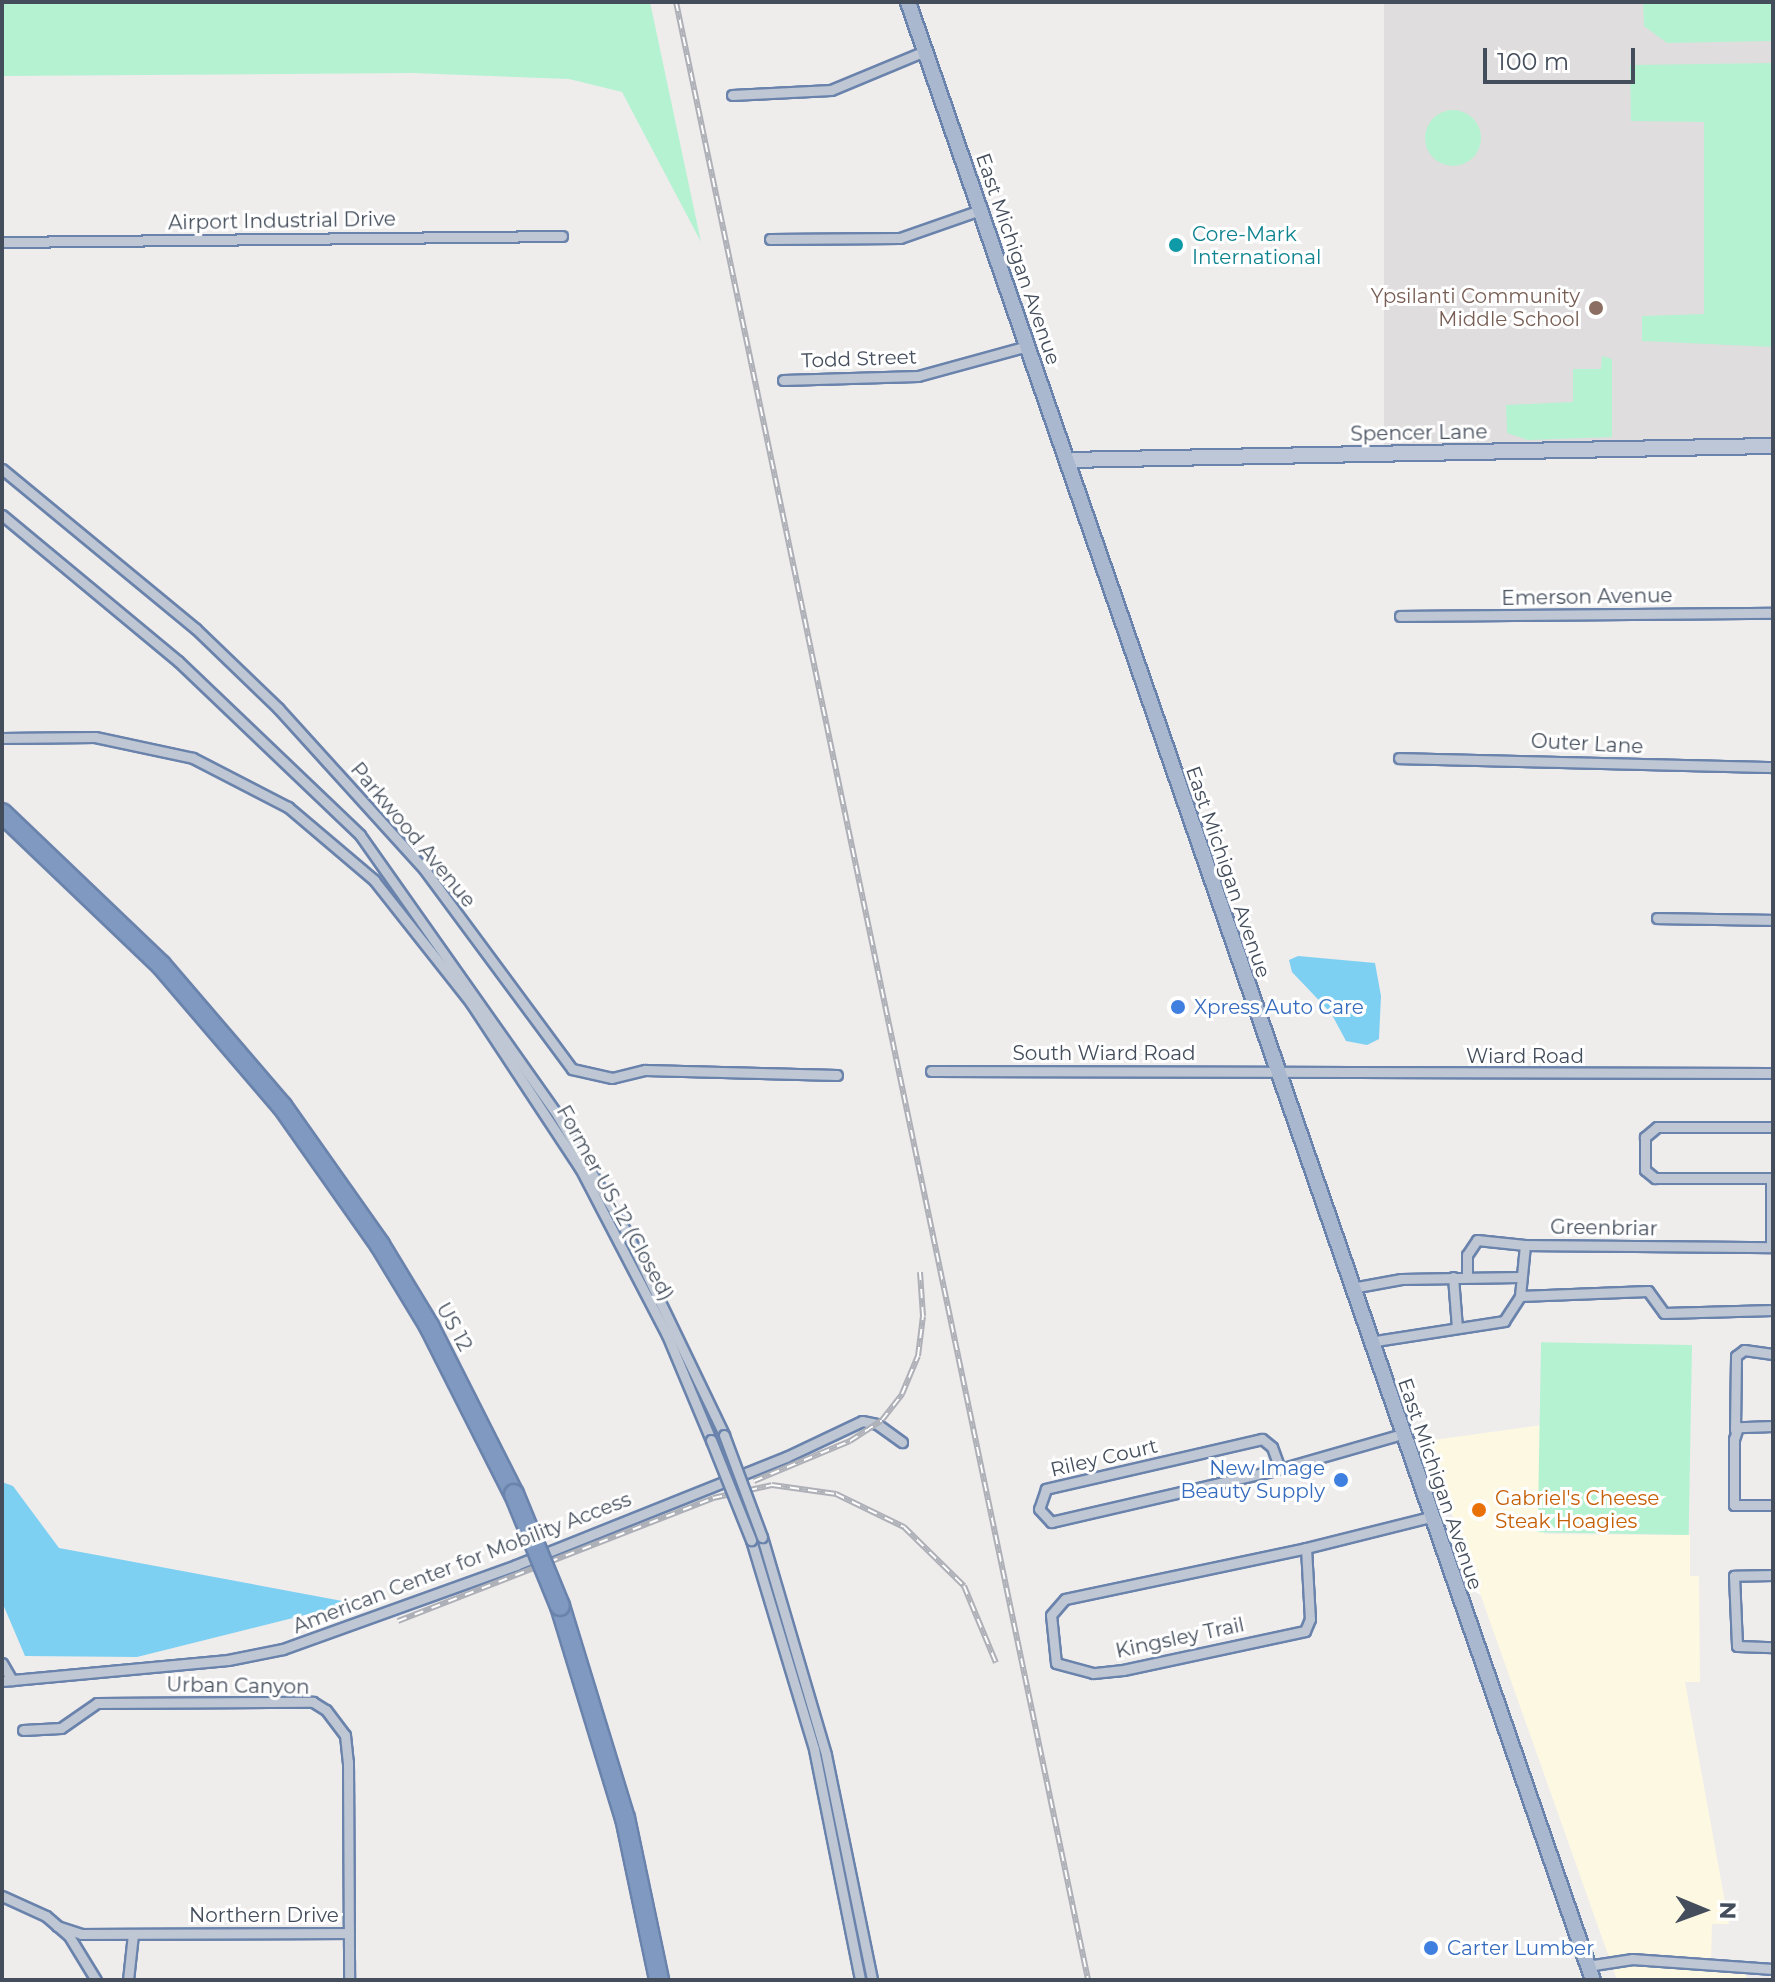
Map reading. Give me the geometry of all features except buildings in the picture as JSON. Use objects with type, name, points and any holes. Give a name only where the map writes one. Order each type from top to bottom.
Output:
[{"type":"highway","name":"US 12","points":[[2,813],[161,965],[282,1106],[380,1245],[429,1326],[514,1494],[560,1606],[625,1818],[659,1980]]},
{"type":"main road","name":"East Michigan Avenue","points":[[908,2],[1276,1075],[1590,1973]]},
{"type":"street","points":[[732,95],[831,90],[925,51]]},
{"type":"street","points":[[770,239],[900,238],[980,210]]},
{"type":"street","name":"Airport Industrial Drive","points":[[2,242],[562,236]]},
{"type":"street","name":"Todd Street","points":[[783,380],[918,376],[1028,346]]},
{"type":"street","name":"Spencer Lane","points":[[1067,460],[1773,446]]},
{"type":"street","name":"Parkwood Avenue","points":[[2,469],[196,629],[278,708],[424,869],[572,1069],[612,1078],[645,1070],[837,1075]]},
{"type":"street","points":[[2,515],[178,661],[360,835],[558,1116],[627,1233],[724,1435],[762,1537],[826,1755],[872,1980]]},
{"type":"street","name":"Emerson Avenue","points":[[1400,616],[1773,613]]},
{"type":"street","name":"Former US-12 (Closed)","points":[[2,738],[95,737],[143,744],[193,758],[250,783],[288,807],[374,880],[465,996],[538,1103],[616,1234],[711,1440],[751,1540],[806,1719],[860,1980]]},
{"type":"street","name":"Outer Lane","points":[[1399,758],[1773,767]]},
{"type":"street","points":[[1657,918],[1773,920]]},
{"type":"street","name":"South Wiard Road","points":[[931,1071],[1276,1075]]},
{"type":"street","name":"Wiard Road","points":[[1276,1075],[1773,1073]]},
{"type":"street","points":[[1772,1247],[1772,1178],[1655,1178],[1645,1170],[1645,1137],[1657,1127],[1773,1127]]},
{"type":"street","name":"Greenbriar","points":[[1467,1277],[1467,1255],[1477,1240],[1525,1245],[1772,1247]]},
{"type":"street","points":[[1369,1342],[1504,1321],[1520,1296],[1519,1277],[1525,1245]]},
{"type":"street","points":[[1453,1277],[1457,1328]]},
{"type":"street","points":[[1351,1288],[1401,1279],[1519,1277]]},
{"type":"street","points":[[1520,1296],[1648,1291],[1664,1313],[1773,1310]]},
{"type":"street","points":[[1773,1354],[1744,1350],[1736,1356],[1734,1505],[1773,1505]]},
{"type":"street","name":"American Center for Mobility Access","points":[[2,1663],[7,1681],[228,1660],[283,1649],[516,1565],[786,1457],[862,1421],[877,1424],[902,1442]]},
{"type":"street","points":[[1735,1430],[1773,1426]]},
{"type":"street","name":"Riley Court","points":[[1280,1469],[1272,1447],[1262,1439],[1046,1489],[1039,1509],[1051,1522],[1280,1469],[1402,1434]]},
{"type":"street","name":"Kingsley Trail","points":[[1306,1548],[1310,1619],[1305,1631],[1123,1670],[1093,1673],[1056,1663],[1051,1615],[1065,1599],[1306,1548],[1430,1517]]},
{"type":"street","points":[[1773,1575],[1734,1576],[1737,1646],[1773,1647]]},
{"type":"street","name":"Urban Canyon","points":[[23,1730],[61,1728],[97,1703],[313,1702],[326,1710],[345,1735],[348,1762],[349,1933]]},
{"type":"street","points":[[2,1896],[22,1902],[57,1926],[96,1980]]},
{"type":"street","name":"Northern Drive","points":[[57,1926],[81,1934],[349,1933],[349,1980]]},
{"type":"street","points":[[128,1980],[133,1934]]},
{"type":"street","points":[[1590,1973],[1632,1959],[1773,1969]]},
{"type":"shaded area","points":[[1384,2],[1773,2],[1773,447],[1384,447]]},
{"type":"shaded area","points":[[1542,1425],[1544,1534],[1690,1535],[1690,1576],[1699,1576],[1700,1682],[1685,1682],[1729,1924],[1712,1924],[1711,1960],[1747,1963],[1746,1980],[1617,1980],[1426,1441]]},
{"type":"green space","points":[[2,2],[650,2],[701,242],[622,92],[569,79],[412,73],[2,76]]},
{"type":"green space","points":[[1643,2],[1773,2],[1773,41],[1667,43],[1644,26]]},
{"type":"green space","points":[[1773,63],[1773,347],[1642,341],[1642,316],[1704,314],[1704,122],[1631,121],[1630,65]]},
{"type":"green space","points":[[1453,110],[1472,119],[1481,138],[1472,157],[1453,166],[1434,157],[1425,138],[1434,119]]},
{"type":"green space","points":[[1602,356],[1612,359],[1612,437],[1528,440],[1507,433],[1506,405],[1573,402],[1573,369],[1601,369]]},
{"type":"green space","points":[[1541,1342],[1692,1345],[1689,1535],[1538,1532]]},
{"type":"water","points":[[1298,956],[1375,963],[1381,996],[1379,1039],[1367,1045],[1346,1041],[1331,1013],[1292,972],[1289,960]]},
{"type":"water","points":[[2,1482],[13,1486],[59,1548],[353,1603],[137,1657],[25,1656],[2,1602]]},
{"type":"railway","points":[[676,2],[1088,1980]]},
{"type":"railway","points":[[754,1481],[850,1441],[882,1420],[902,1394],[918,1356],[923,1316],[920,1272]]},
{"type":"railway","points":[[398,1621],[713,1498],[772,1485],[836,1494],[904,1527],[964,1586],[996,1663]]},
{"type":"place","name":"Core-Mark International","points":[[1176,245]]},
{"type":"place","name":"Ypsilanti Community Middle School","points":[[1596,308]]},
{"type":"place","name":"Xpress Auto Care","points":[[1178,1007]]},
{"type":"place","name":"New Image Beauty Supply","points":[[1341,1480]]},
{"type":"place","name":"Gabriel's Cheese Steak Hoagies","points":[[1479,1510]]},
{"type":"place","name":"Carter Lumber","points":[[1431,1948]]}]
